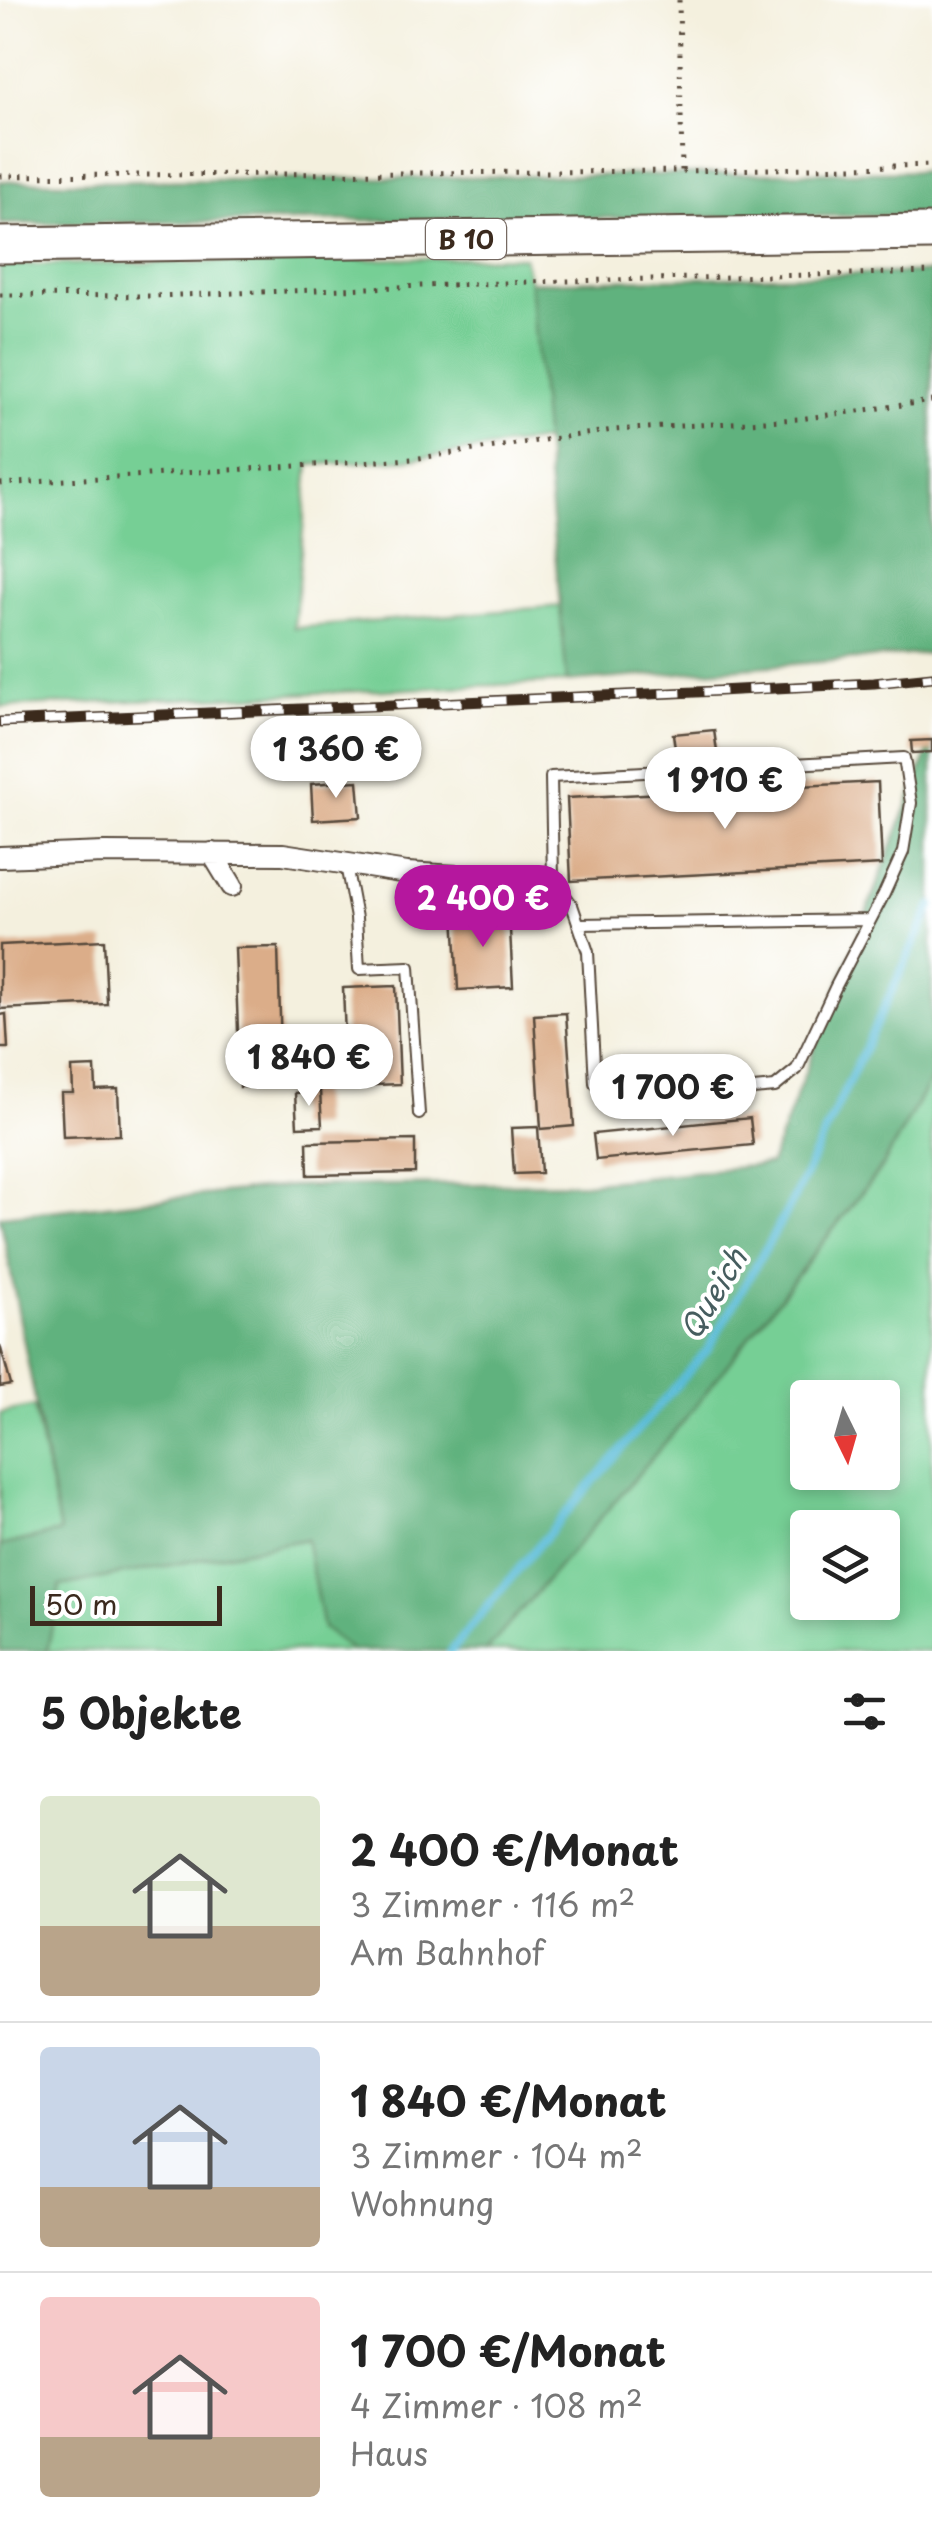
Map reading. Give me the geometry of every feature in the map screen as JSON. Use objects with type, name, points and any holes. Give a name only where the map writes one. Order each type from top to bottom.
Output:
[{"type":"highway","name":"B 10","points":[[0,246],[932,232]]},
{"type":"street","points":[[212,853],[232,886]]},
{"type":"street","points":[[0,857],[283,854],[407,873],[504,878]]},
{"type":"lane","points":[[904,758],[911,803],[903,852],[870,920],[797,1069],[775,1087],[634,1100],[610,1095],[594,1083],[588,952],[572,905],[553,880],[551,777],[904,758]]},
{"type":"lane","points":[[346,864],[356,918],[359,968],[409,967],[419,1114]]},
{"type":"lane","points":[[504,878],[553,880]]},
{"type":"lane","points":[[578,924],[870,920]]},
{"type":"path","points":[[679,0],[682,172]]},
{"type":"path","points":[[0,176],[682,172],[932,165]]},
{"type":"path","points":[[0,295],[154,296],[932,272]]},
{"type":"path","points":[[0,484],[412,458],[613,430],[799,419],[932,401]]},
{"type":"green space","points":[[932,171],[932,215],[0,224],[0,181]]},
{"type":"green space","points":[[524,257],[530,282],[545,440],[412,459],[309,465],[294,628],[561,606],[567,682],[0,707],[0,265]]},
{"type":"green space","points":[[932,272],[932,653],[567,682],[530,282]]},
{"type":"green space","points":[[932,741],[932,1077],[883,1165],[682,1423],[486,1651],[353,1651],[323,1628],[306,1539],[60,1586],[47,1651],[0,1651],[0,1546],[60,1532],[0,1216],[289,1186],[585,1183],[770,1164]]},
{"type":"green space","points":[[932,1077],[932,1651],[486,1651],[682,1423],[883,1166]]},
{"type":"green space","points":[[34,1406],[60,1532],[0,1546],[0,1413]]},
{"type":"green space","points":[[307,1539],[323,1628],[353,1651],[47,1651],[60,1586]]},
{"type":"building","points":[[714,730],[717,752],[676,756],[673,734]]},
{"type":"building","points":[[932,740],[932,752],[912,753],[911,741]]},
{"type":"building","points":[[358,781],[361,817],[313,820],[311,784]]},
{"type":"building","points":[[878,782],[882,865],[571,881],[567,798]]},
{"type":"building","points":[[509,910],[513,987],[458,990],[454,913]]},
{"type":"building","points":[[104,940],[107,1004],[0,1009],[0,945]]},
{"type":"building","points":[[278,947],[282,1086],[240,1087],[235,948]]},
{"type":"building","points":[[396,986],[400,1084],[347,1086],[343,988]]},
{"type":"building","points":[[566,1013],[574,1126],[541,1129],[534,1015]]},
{"type":"building","points":[[6,1014],[8,1048],[0,1048],[0,1015]]},
{"type":"building","points":[[323,1052],[325,1084],[299,1086],[297,1054]]},
{"type":"building","points":[[95,1067],[96,1090],[118,1089],[120,1135],[63,1137],[61,1093],[73,1093],[72,1068]]},
{"type":"building","points":[[320,1091],[322,1126],[297,1127],[295,1093]]},
{"type":"building","points":[[750,1118],[753,1145],[596,1160],[593,1134]]},
{"type":"building","points":[[538,1127],[541,1173],[514,1174],[511,1128]]},
{"type":"building","points":[[415,1140],[415,1173],[308,1175],[307,1142]]},
{"type":"building","points":[[0,1345],[11,1385],[0,1387]]},
{"type":"waterway","name":"Queich","points":[[451,1651],[708,1349],[792,1202],[932,906]]},
{"type":"railway","points":[[0,722],[719,691],[932,677]]}]
